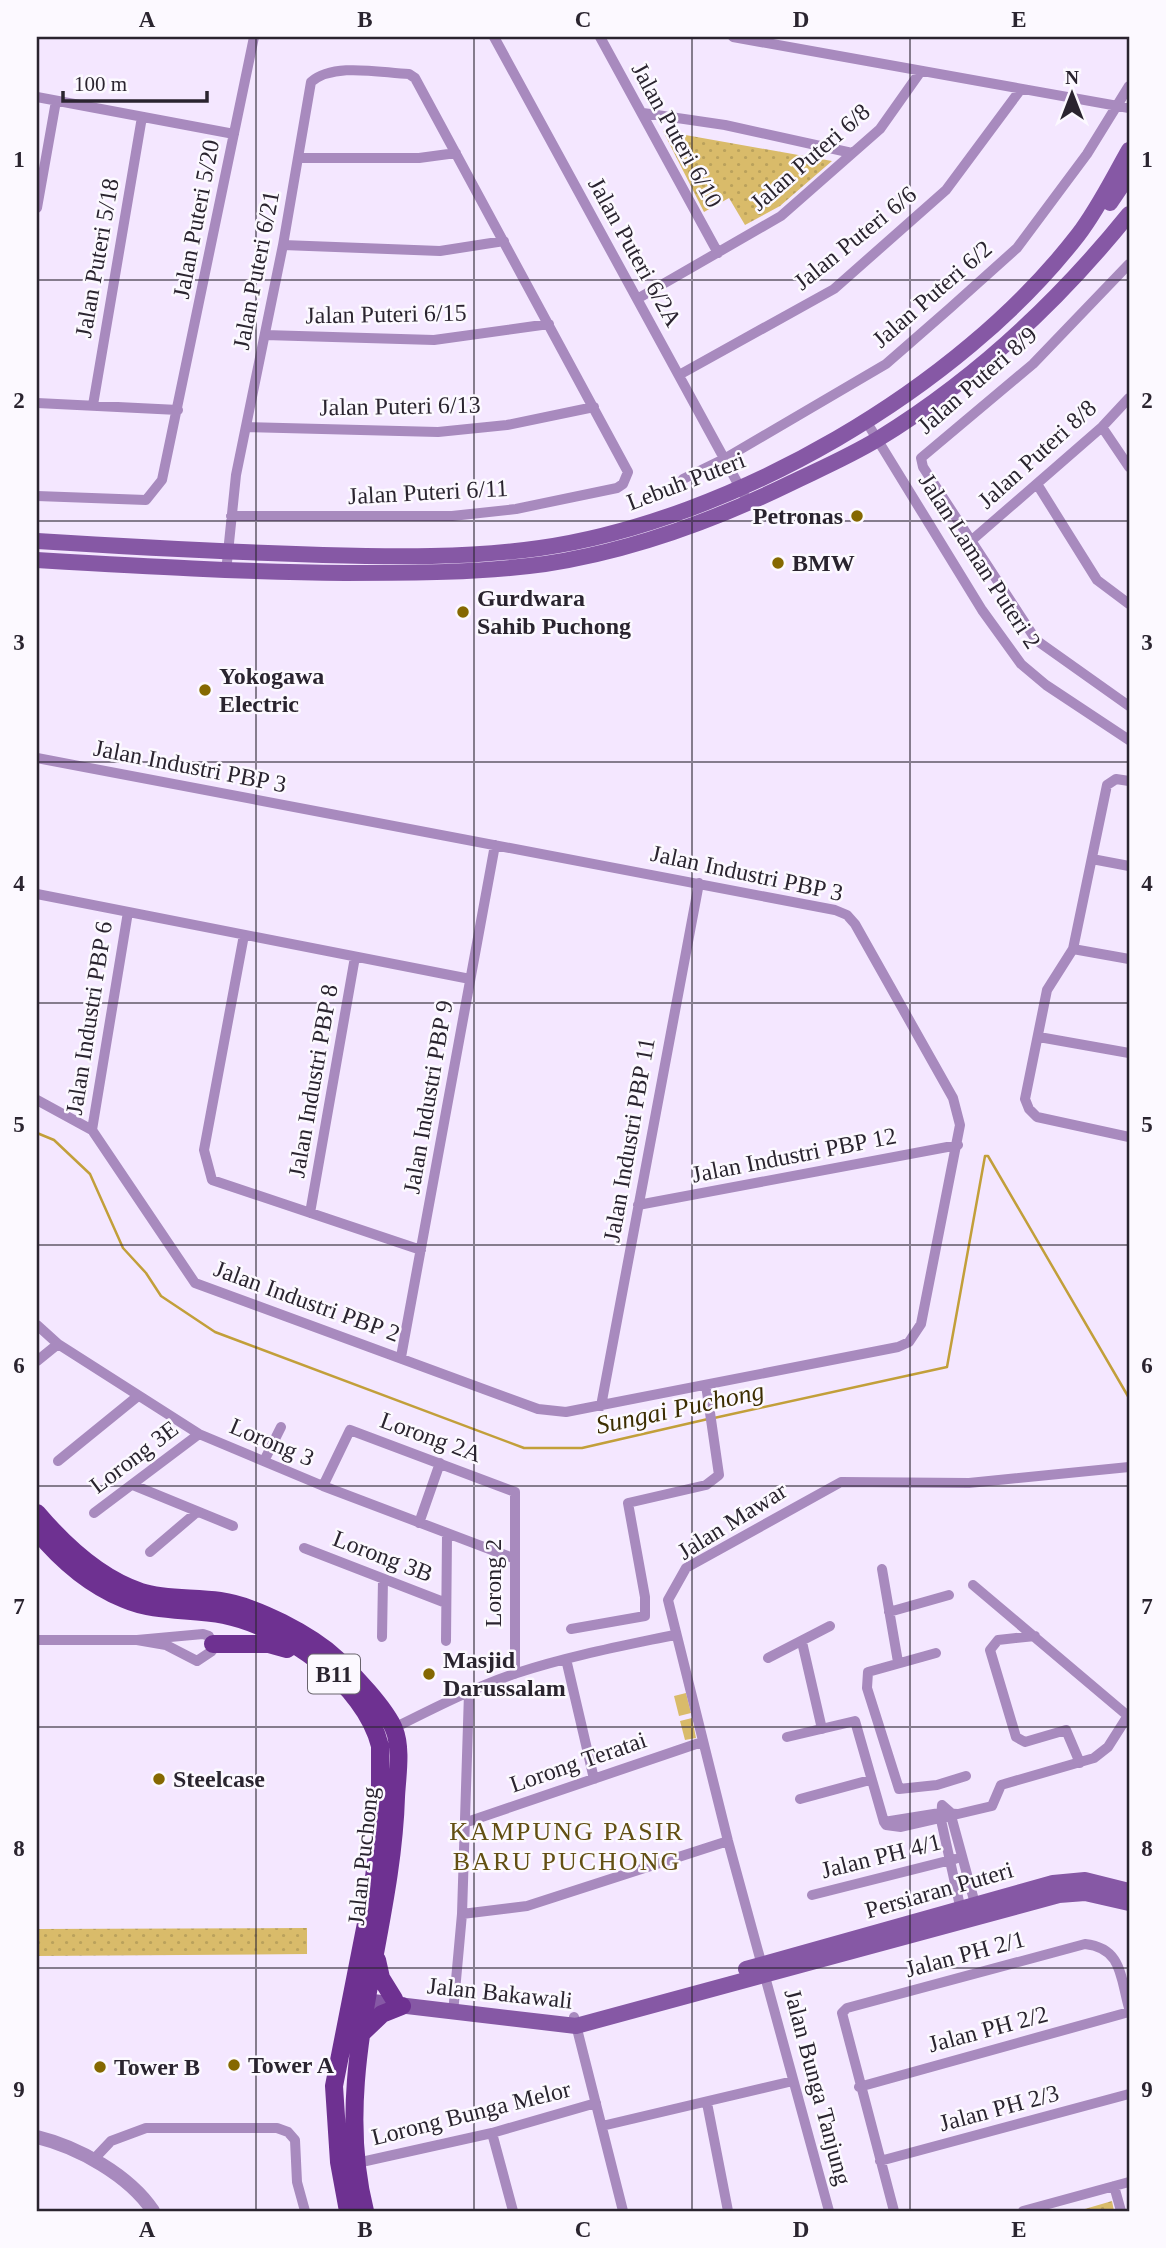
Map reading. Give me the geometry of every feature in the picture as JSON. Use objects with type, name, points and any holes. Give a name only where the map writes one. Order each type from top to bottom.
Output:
[{"type":"main road","name":"Lebuh Puteri","points":[[1078,235],[1129,150]]},
{"type":"main road","name":"Lebuh Puteri","points":[[37,541],[433,556],[540,548],[635,527],[740,488],[866,421],[958,356],[1032,285],[1108,205],[1129,175]]},
{"type":"main road","name":"Lebuh Puteri","points":[[1082,268],[1129,200]]},
{"type":"main road","name":"Lebuh Puteri","points":[[37,560],[226,572],[461,572],[546,564],[632,545],[749,504],[877,440],[957,385],[1003,348],[1082,268],[1129,214]]},
{"type":"main road","name":"B11","points":[[37,1513],[75,1553],[120,1583],[159,1596],[221,1601],[243,1606],[319,1645],[338,1660],[394,1728]]},
{"type":"main road","name":"Jalan Puchong","points":[[37,1531],[83,1575],[122,1599],[159,1608],[222,1614],[246,1621],[319,1662],[354,1695],[371,1720],[380,1746],[380,1830],[359,1998],[361,2034],[354,2086],[357,2163],[365,2211]]},
{"type":"main road","points":[[213,1644],[269,1644],[319,1662]]},
{"type":"main road","name":"Jalan Puchong","points":[[348,2211],[339,2162],[334,2086],[359,1998],[376,1953],[395,1843],[397,1758],[394,1728]]},
{"type":"main road","name":"Persiaran Puteri","points":[[764,1969],[969,1912],[1062,1881],[1085,1880],[1129,1891]]},
{"type":"main road","name":"Persiaran Puteri","points":[[969,1912],[1059,1895],[1085,1893],[1129,1903]]},
{"type":"main road","points":[[361,2034],[398,2002],[381,1978],[376,1953]]},
{"type":"main road","name":"Jalan Bakawali","points":[[359,1998],[575,2021],[764,1969]]},
{"type":"street","name":"Jalan Puteri 5/20","points":[[37,496],[146,500],[162,480],[254,37]]},
{"type":"street","name":"Jalan Puteri 6/2A","points":[[494,37],[749,504]]},
{"type":"street","name":"Jalan Puteri 6/10","points":[[600,37],[718,253]]},
{"type":"street","points":[[733,37],[1124,107]]},
{"type":"street","name":"Jalan Puteri 6/8","points":[[637,299],[781,216],[880,130],[921,71]]},
{"type":"street","name":"Jalan Puteri 6/21","points":[[226,572],[231,516],[246,427],[284,245],[312,82],[320,75],[333,72],[409,74],[415,78],[456,153]]},
{"type":"street","name":"Jalan Puteri 6/2","points":[[684,479],[724,459],[886,364],[1017,248],[1124,107],[1129,86]]},
{"type":"street","name":"Jalan Puteri 6/6","points":[[678,375],[834,289],[946,190],[1021,89]]},
{"type":"street","points":[[37,97],[234,134]]},
{"type":"street","points":[[37,208],[57,101]]},
{"type":"street","points":[[643,113],[724,125],[852,153]]},
{"type":"street","name":"Jalan Puteri 5/18","points":[[93,405],[142,117]]},
{"type":"street","points":[[299,158],[419,158],[456,153],[594,407]]},
{"type":"street","points":[[284,245],[440,251],[504,241]]},
{"type":"street","name":"Jalan Puteri 8/9","points":[[972,540],[923,467],[921,458],[1033,365],[1129,264]]},
{"type":"street","name":"Jalan Puteri 6/15","points":[[264,335],[434,340],[549,324]]},
{"type":"street","name":"Jalan Puteri 8/8","points":[[972,540],[1102,427],[1129,398]]},
{"type":"street","points":[[37,402],[178,410]]},
{"type":"street","name":"Jalan Puteri 6/13","points":[[246,427],[438,432],[507,425],[594,407]]},
{"type":"street","name":"Jalan Puteri 6/11","points":[[231,516],[452,516],[516,509],[623,484],[628,472],[594,407]]},
{"type":"street","name":"Jalan Laman Puteri 2","points":[[866,421],[982,610],[1021,664],[1046,685],[1129,740]]},
{"type":"street","points":[[1102,427],[1129,467]]},
{"type":"street","points":[[1037,484],[1097,580],[1129,604]]},
{"type":"street","points":[[972,540],[1036,640],[1129,706]]},
{"type":"street","name":"Jalan Industri PBP 3","points":[[37,761],[821,906],[847,915],[855,924],[960,1113],[958,1145],[921,1324],[909,1342],[898,1347],[601,1406]]},
{"type":"street","points":[[1129,781],[1116,779],[1107,785],[1073,949],[1047,990],[1025,1099],[1029,1109],[1037,1117],[1129,1137]]},
{"type":"street","name":"Jalan Industri PBP 9","points":[[401,1357],[495,845]]},
{"type":"street","points":[[1092,859],[1129,866]]},
{"type":"street","name":"Jalan Industri PBP 11","points":[[601,1406],[699,883]]},
{"type":"street","points":[[37,894],[470,979]]},
{"type":"street","name":"Jalan Industri PBP 6","points":[[92,1130],[128,912]]},
{"type":"street","points":[[244,935],[204,1150],[212,1180],[421,1250]]},
{"type":"street","points":[[1073,949],[1129,959]]},
{"type":"street","name":"Jalan Industri PBP 8","points":[[310,1213],[355,957]]},
{"type":"street","points":[[1039,1037],[1129,1053]]},
{"type":"street","name":"Jalan Industri PBP 2","points":[[37,1100],[92,1130],[195,1283],[537,1409],[566,1412],[601,1406]]},
{"type":"street","name":"Jalan Industri PBP 12","points":[[638,1205],[958,1145]]},
{"type":"street","name":"Lorong 3","points":[[37,1325],[58,1344],[199,1434],[447,1535],[513,1558]]},
{"type":"street","points":[[37,1360],[58,1344]]},
{"type":"street","points":[[571,1629],[645,1616],[645,1597],[628,1503],[706,1485],[719,1475],[706,1385]]},
{"type":"street","points":[[58,1461],[138,1396]]},
{"type":"street","points":[[264,1461],[281,1427]]},
{"type":"street","name":"Lorong 2A","points":[[323,1486],[350,1430],[515,1492]]},
{"type":"street","name":"Lorong 3E","points":[[94,1513],[199,1434]]},
{"type":"street","points":[[419,1523],[440,1462]]},
{"type":"street","name":"Jalan Mawar","points":[[764,1969],[674,1635],[668,1600],[687,1568],[841,1482],[1018,1480],[1129,1467]]},
{"type":"street","points":[[133,1485],[233,1526]]},
{"type":"street","name":"Lorong 2","points":[[515,1492],[515,1674]]},
{"type":"street","points":[[150,1552],[197,1512]]},
{"type":"street","points":[[446,1641],[447,1535]]},
{"type":"street","name":"Lorong 3B","points":[[304,1548],[446,1603]]},
{"type":"street","points":[[882,1569],[898,1662]]},
{"type":"street","points":[[382,1637],[383,1579]]},
{"type":"street","points":[[787,1737],[855,1721],[884,1822],[897,1828],[947,1814],[992,1806],[1001,1785],[1080,1763],[1094,1758],[1108,1747],[1128,1715],[973,1585]]},
{"type":"street","points":[[889,1612],[948,1595]]},
{"type":"street","points":[[768,1658],[830,1626]]},
{"type":"street","points":[[37,1640],[137,1640],[203,1634],[209,1636],[213,1644],[212,1651],[206,1658],[197,1661],[166,1645],[137,1640]]},
{"type":"street","points":[[394,1728],[515,1674],[566,1659],[674,1635]]},
{"type":"street","points":[[1035,1636],[998,1640],[990,1650],[1016,1737],[1025,1742],[1066,1730],[1080,1763]]},
{"type":"street","points":[[802,1642],[822,1729]]},
{"type":"street","points":[[936,1654],[868,1672],[866,1679],[871,1701],[899,1789],[937,1785],[966,1776]]},
{"type":"street","points":[[566,1659],[594,1779]]},
{"type":"street","points":[[454,2009],[467,1822],[469,1693]]},
{"type":"street","name":"Lorong Teratai","points":[[467,1822],[702,1742]]},
{"type":"street","points":[[800,1799],[870,1780]]},
{"type":"street","points":[[937,1785],[960,1857],[969,1912]]},
{"type":"street","points":[[947,1814],[948,1860],[969,1912]]},
{"type":"street","points":[[462,1914],[527,1906],[728,1842]]},
{"type":"street","name":"Jalan PH 4/1","points":[[812,1895],[960,1857]]},
{"type":"street","name":"Jalan PH 2/1","points":[[859,2087],[842,2013],[847,2008],[941,1981],[1085,1944],[1101,1946],[1113,1954],[1129,2010]]},
{"type":"street","name":"Jalan Bunga Tanjung","points":[[764,1969],[830,2211]]},
{"type":"street","name":"Jalan PH 2/2","points":[[859,2087],[1129,2010]]},
{"type":"street","points":[[575,2021],[623,2211]]},
{"type":"street","points":[[603,2126],[793,2081]]},
{"type":"street","points":[[859,2087],[894,2211]]},
{"type":"street","name":"Jalan PH 2/3","points":[[880,2161],[1129,2094]]},
{"type":"street","name":"Lorong Bunga Melor","points":[[357,2163],[492,2133],[596,2103]]},
{"type":"street","points":[[707,2103],[729,2211]]},
{"type":"street","points":[[94,2159],[111,2141],[146,2128],[277,2128],[288,2132],[295,2140],[297,2182],[305,2211]]},
{"type":"street","points":[[492,2133],[513,2211]]},
{"type":"street","points":[[37,2137],[68,2144],[94,2159],[153,2211]]},
{"type":"street","points":[[1023,2211],[1129,2182]]},
{"type":"street","points":[[1114,2186],[1121,2211]]},
{"type":"shaded area","points":[[663,131],[832,161],[780,206],[745,225],[729,198],[704,212]]},
{"type":"shaded area","points":[[686,1693],[691,1713],[679,1716],[674,1696]]},
{"type":"shaded area","points":[[692,1718],[696,1738],[685,1740],[680,1721]]},
{"type":"shaded area","points":[[307,1928],[307,1954],[37,1956],[37,1929]]},
{"type":"shaded area","points":[[1112,2201],[1114,2211],[1078,2211]]},
{"type":"waterway","name":"Sungai Puchong","points":[[37,1133],[54,1140],[90,1174],[123,1248],[146,1273],[161,1296],[215,1332],[524,1448],[582,1448],[708,1419]]},
{"type":"waterway","name":"Sungai Puchong","points":[[714,1418],[947,1367],[985,1156],[988,1156],[1129,1398]]},
{"type":"place","name":"Petronas","points":[[857,516]]},
{"type":"place","name":"BMW","points":[[778,563]]},
{"type":"place","name":"Gurdwara Sahib Puchong","points":[[463,612]]},
{"type":"place","name":"Yokogawa Electric","points":[[205,690]]},
{"type":"place","name":"Masjid Darussalam","points":[[429,1674]]},
{"type":"place","name":"Steelcase","points":[[159,1779]]},
{"type":"place","name":"Tower A","points":[[234,2065]]},
{"type":"place","name":"Tower B","points":[[100,2067]]},
{"type":"district","name":"KAMPUNG PASIR BARU PUCHONG","points":[[567,1846]]}]
